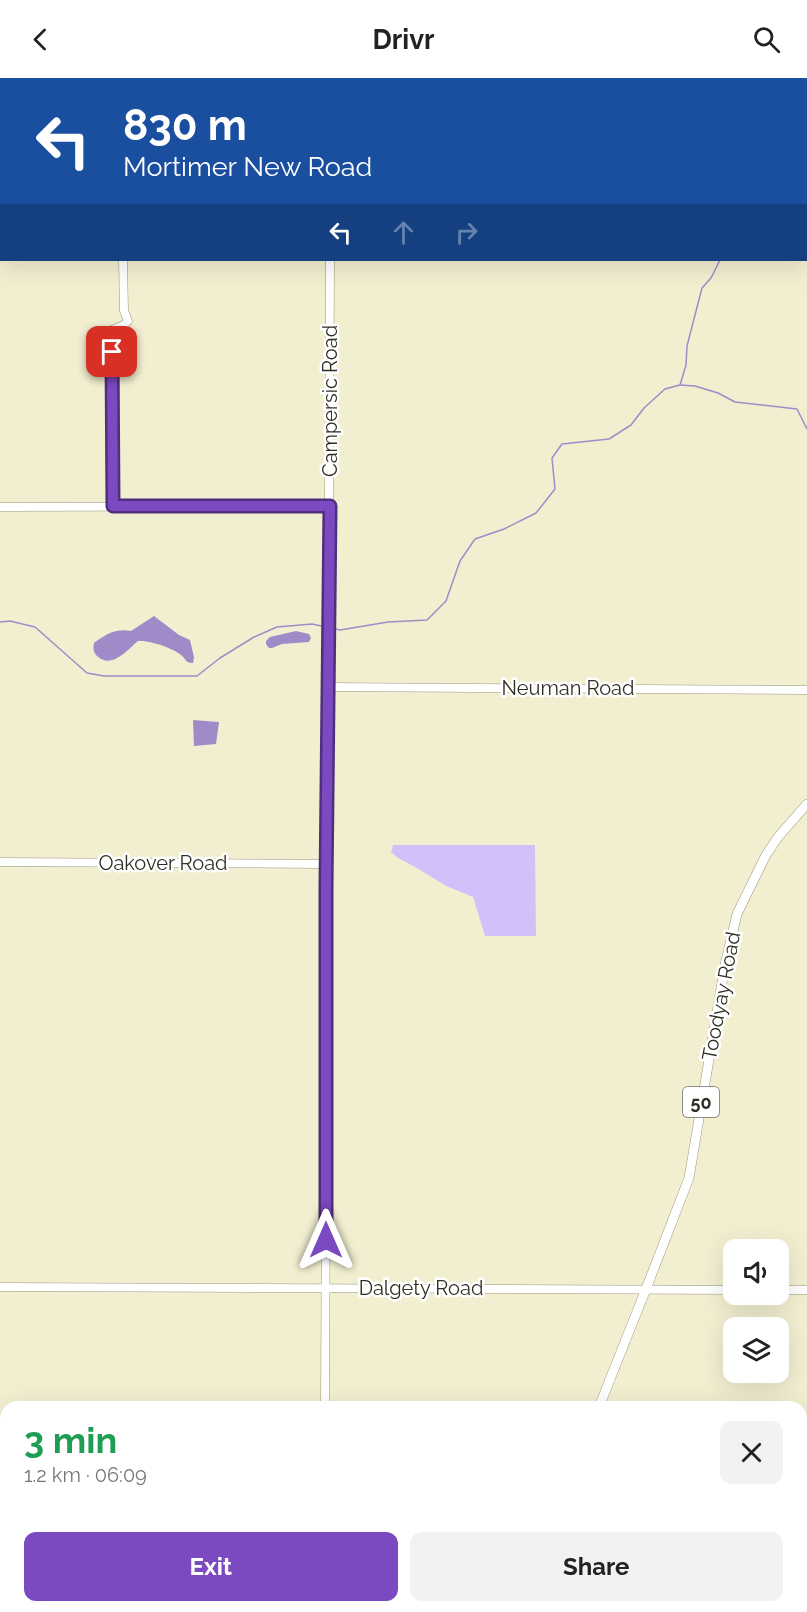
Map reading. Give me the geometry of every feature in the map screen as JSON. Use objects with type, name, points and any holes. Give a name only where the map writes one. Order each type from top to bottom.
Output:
[{"type":"main road","name":"Toodyay Road","points":[[601,1401],[689,1178],[725,965],[737,914],[766,855],[778,837],[807,804]]},
{"type":"street","points":[[113,506],[112,330],[128,321],[124,311],[123,261]]},
{"type":"street","name":"Campersic Road","points":[[325,1401],[330,261]]},
{"type":"street","points":[[0,507],[330,506]]},
{"type":"street","name":"Neuman Road","points":[[328,687],[807,690]]},
{"type":"street","name":"Oakover Road","points":[[0,862],[327,864]]},
{"type":"street","name":"Dalgety Road","points":[[0,1287],[723,1290]]},
{"type":"street","points":[[789,1290],[807,1290]]},
{"type":"shaded area","points":[[154,616],[179,635],[190,640],[193,663],[187,662],[177,652],[167,647],[143,641],[138,641],[114,660],[103,660],[95,653],[94,643],[103,637],[111,632],[131,631]]},
{"type":"shaded area","points":[[296,631],[309,634],[311,638],[309,642],[282,644],[272,648],[266,644],[270,637]]},
{"type":"shaded area","points":[[193,720],[219,722],[216,744],[194,746]]},
{"type":"shaded area","points":[[393,845],[535,845],[536,936],[485,936],[473,897],[446,886],[398,858],[391,852]]},
{"type":"waterway","points":[[331,628],[340,630],[388,622],[427,620],[446,601],[460,561],[475,539],[504,529],[536,513],[555,489],[552,458],[562,444],[609,439],[631,425],[644,408],[665,389],[680,385],[702,288],[711,278],[720,261]]},
{"type":"waterway","points":[[680,385],[695,386],[718,393],[735,402],[797,409],[807,429]]},
{"type":"waterway","points":[[0,622],[10,621],[35,627],[87,673],[104,676],[197,676],[220,658],[254,637],[277,627],[312,624],[326,627]]},
{"type":"route","points":[[112,352],[113,506],[330,506],[326,887],[326,1240]]}]
